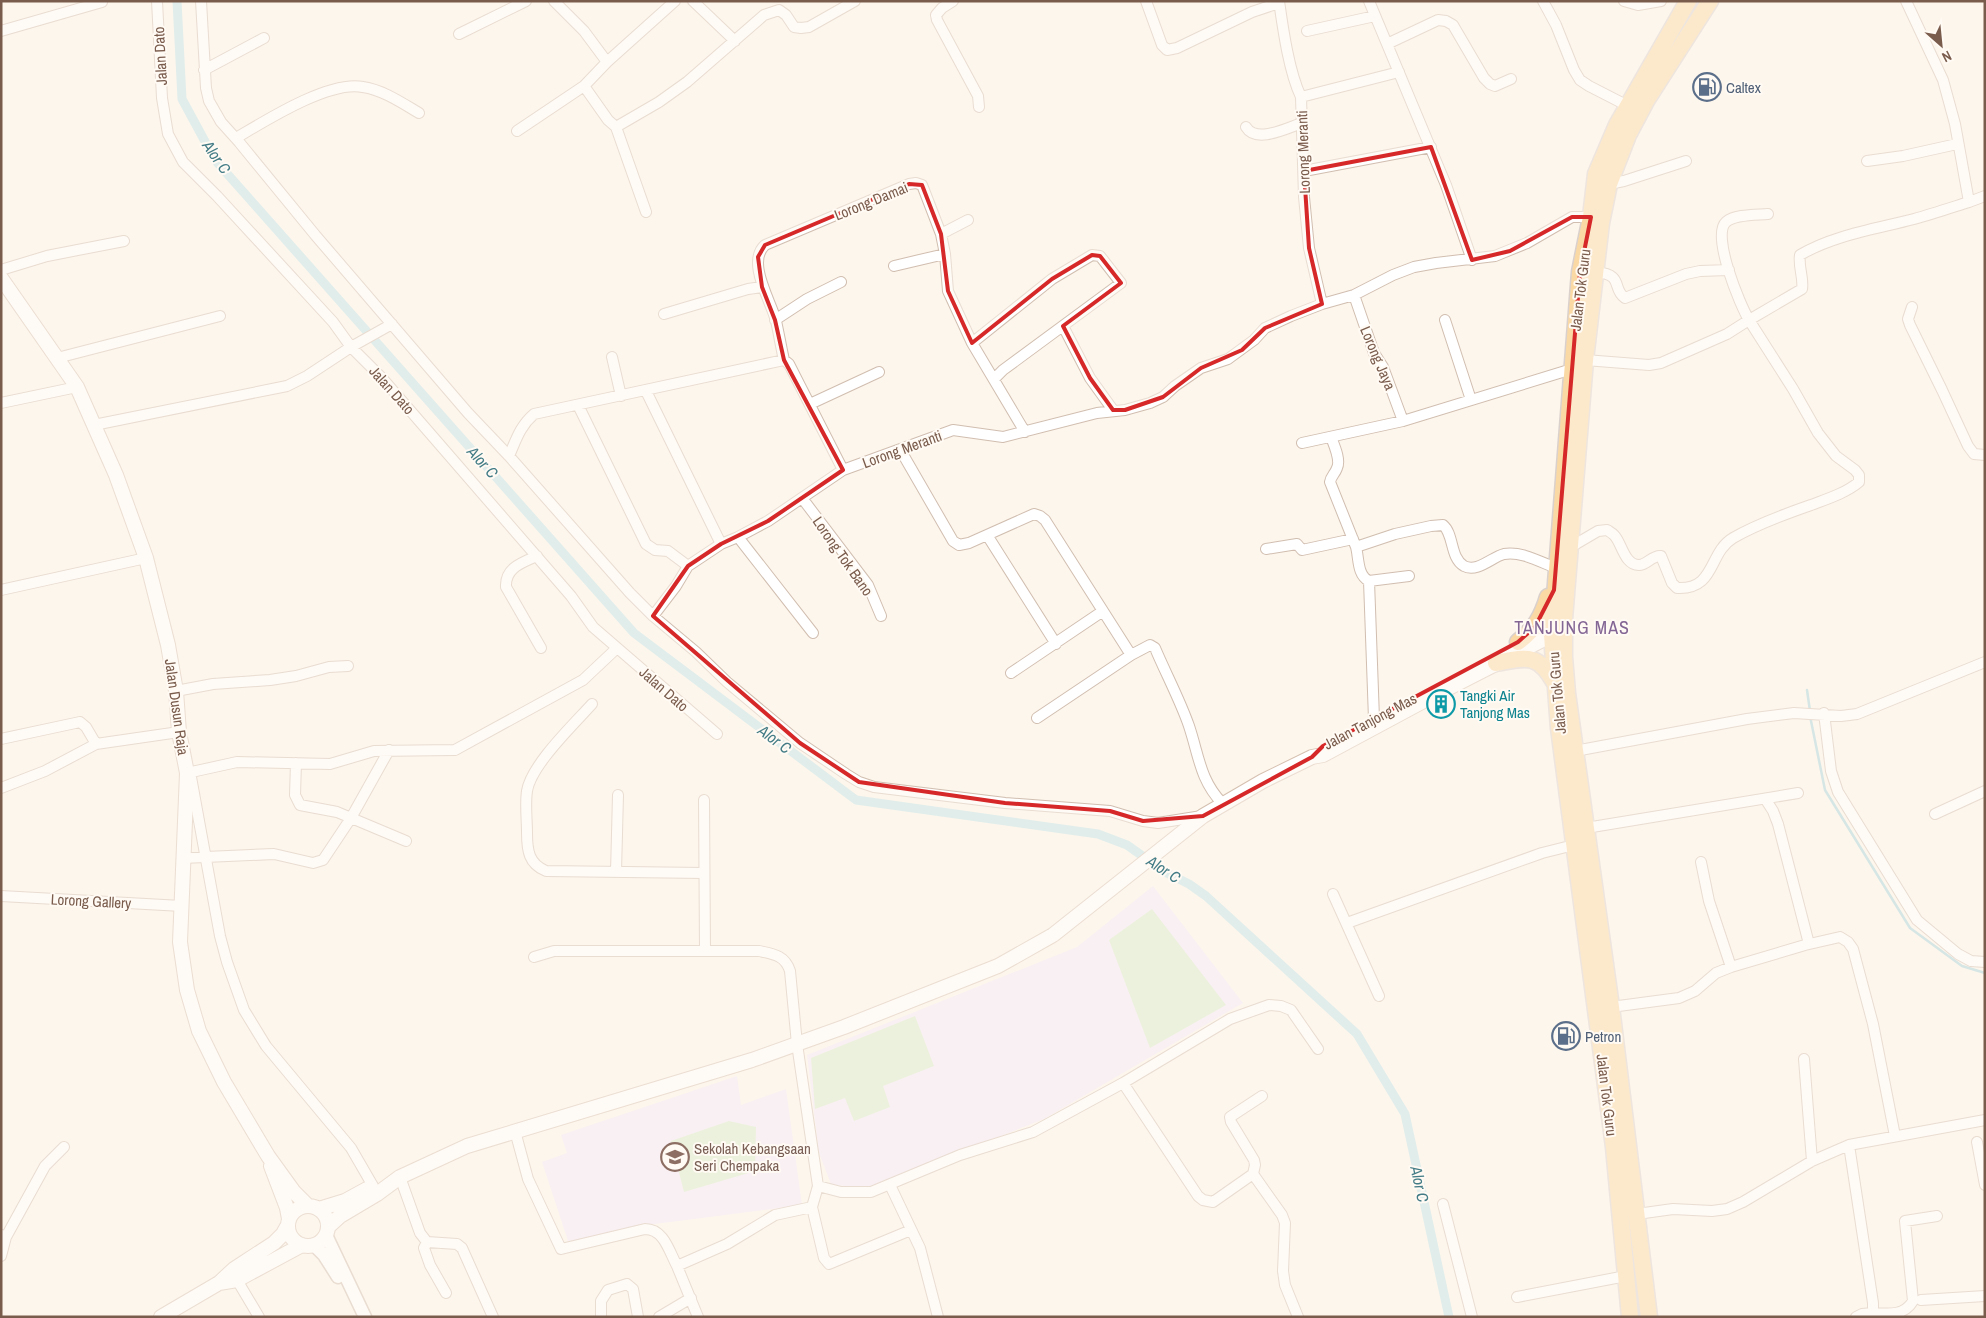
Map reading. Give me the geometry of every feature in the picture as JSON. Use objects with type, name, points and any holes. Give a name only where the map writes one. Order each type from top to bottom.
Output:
[{"type":"main road","name":"Jalan Tok Guru","points":[[1630,1317],[1613,1139],[1559,728],[1556,685],[1558,627],[1569,548],[1578,365],[1580,272],[1591,217],[1596,174],[1617,124],[1688,1]]},
{"type":"main road","name":"Jalan Tok Guru","points":[[1649,1317],[1611,1007],[1554,590],[1578,365],[1596,272],[1601,222],[1609,184],[1628,135],[1646,101],[1710,1]]},
{"type":"main road","name":"Jalan Dusun Raja","points":[[1,278],[77,387],[116,475],[146,558],[162,618],[176,692],[179,732],[188,772],[180,942],[183,968],[199,1031],[224,1082],[268,1156],[294,1192],[313,1207]]},
{"type":"main road","points":[[1518,642],[1535,627],[1541,618],[1549,594],[1554,590]]},
{"type":"main road","name":"Jalan Tanjong Mas","points":[[1312,757],[1323,746],[1518,642],[1558,627]]},
{"type":"main road","name":"Jalan Tanjong Mas","points":[[400,1177],[459,1149],[797,1044],[977,974],[1017,956],[1053,935],[1179,834],[1222,804],[1312,757],[1323,755],[1496,663],[1558,627]]},
{"type":"main road","points":[[1496,663],[1520,659],[1538,661],[1544,666],[1556,685]]},
{"type":"main road","name":"Jalan Dusun Raja","points":[[268,1156],[287,1208],[288,1222]]},
{"type":"main road","points":[[166,1316],[218,1283],[234,1269],[274,1242],[283,1234],[296,1210],[345,1201],[373,1186],[400,1177]]},
{"type":"main road","points":[[218,1283],[237,1280],[308,1245],[323,1240],[327,1231],[340,1216],[377,1194],[400,1177]]},
{"type":"main road","points":[[313,1207],[324,1213],[327,1231]]},
{"type":"main road","points":[[1620,1215],[1634,1275],[1638,1317]]},
{"type":"main road","points":[[288,1222],[288,1230],[293,1240],[308,1245]]},
{"type":"street","name":"Jalan Dato","points":[[157,1],[162,98],[166,125],[168,134],[183,162],[217,196],[333,322],[572,596],[594,627],[716,734]]},
{"type":"street","points":[[201,1],[204,70],[208,95],[215,113],[390,325],[509,456],[630,594],[800,743],[859,782],[892,790],[1005,803],[1110,811],[1143,822],[1158,823],[1203,816]]},
{"type":"street","points":[[458,34],[526,1]]},
{"type":"street","points":[[554,1],[584,31],[607,62]]},
{"type":"street","points":[[517,131],[584,86],[607,62],[675,1]]},
{"type":"street","points":[[693,1],[735,41]]},
{"type":"street","points":[[616,127],[660,102],[687,82],[764,15],[779,10],[786,15],[794,27],[809,27],[854,1]]},
{"type":"street","points":[[953,1],[938,11],[936,15],[937,20],[978,96],[979,107]]},
{"type":"street","points":[[1146,1],[1162,45],[1168,50],[1177,48],[1252,12],[1279,2]]},
{"type":"street","points":[[1369,1],[1431,146],[1472,260]]},
{"type":"street","points":[[1543,1],[1556,25],[1580,80],[1628,106]]},
{"type":"street","points":[[1624,1],[1638,5],[1661,1]]},
{"type":"street","points":[[1,31],[102,2]]},
{"type":"street","name":"Lorong Meranti","points":[[1279,2],[1292,69],[1301,96],[1310,248],[1322,304]]},
{"type":"street","points":[[1909,2],[1943,80],[1955,124],[1969,202]]},
{"type":"street","points":[[1307,31],[1375,16]]},
{"type":"street","points":[[1388,44],[1438,20],[1446,20],[1453,25],[1484,78],[1490,84],[1496,86],[1511,79]]},
{"type":"street","points":[[204,70],[264,38]]},
{"type":"street","points":[[1301,96],[1399,72]]},
{"type":"street","points":[[236,138],[301,102],[331,90],[346,87],[363,86],[380,92],[419,113]]},
{"type":"street","points":[[584,86],[608,120],[616,127],[646,212]]},
{"type":"street","points":[[1246,127],[1249,133],[1254,135],[1265,134],[1302,123]]},
{"type":"street","points":[[1867,161],[1903,156],[1958,144]]},
{"type":"street","points":[[1304,171],[1431,146]]},
{"type":"street","points":[[1609,184],[1686,162]]},
{"type":"street","name":"Lorong Damai","points":[[843,470],[789,364],[784,360],[775,320],[762,287],[758,257],[760,250],[766,245],[909,184],[916,183],[922,185],[941,234],[945,254],[948,291],[972,343],[1025,432]]},
{"type":"street","points":[[1302,443],[1403,421],[1578,365],[1648,365],[1661,363],[1727,334],[1802,289],[1803,284],[1799,264],[1800,255],[1808,250],[1849,235],[1915,219],[1985,196]]},
{"type":"street","points":[[1569,548],[1598,531],[1607,530],[1614,535],[1629,561],[1636,565],[1642,564],[1657,555],[1661,556],[1672,583],[1677,588],[1684,588],[1706,578],[1712,570],[1718,552],[1725,543],[1734,537],[1853,487],[1859,482],[1859,475],[1855,470],[1836,456],[1818,433],[1793,389],[1743,310],[1728,270],[1723,249],[1722,229],[1726,222],[1734,218],[1768,214]]},
{"type":"street","name":"Lorong Meranti","points":[[653,616],[676,586],[688,566],[721,544],[768,521],[843,470],[901,451],[953,430],[1003,436],[1097,413],[1125,410],[1150,403],[1163,397],[1200,368],[1228,359],[1242,350],[1265,328],[1322,304],[1354,296],[1393,275],[1414,267],[1472,260],[1510,252],[1572,217],[1591,217]]},
{"type":"street","points":[[941,234],[968,220]]},
{"type":"street","points":[[1,270],[29,260],[124,241]]},
{"type":"street","points":[[894,266],[945,254]]},
{"type":"street","points":[[972,343],[1052,279],[1092,255],[1100,256],[1121,284],[1003,370],[994,379]]},
{"type":"street","points":[[1596,272],[1612,276],[1616,280],[1621,295],[1625,298],[1686,274],[1700,271],[1728,270]]},
{"type":"street","points":[[775,320],[841,282]]},
{"type":"street","points":[[664,314],[748,289],[762,287]]},
{"type":"street","name":"Lorong Jaya","points":[[1354,296],[1374,353],[1383,366],[1403,421]]},
{"type":"street","points":[[1912,307],[1908,319],[1910,324],[1968,446],[1974,454],[1985,454]]},
{"type":"street","points":[[57,358],[220,316]]},
{"type":"street","points":[[1445,320],[1471,400]]},
{"type":"street","points":[[94,425],[279,388],[307,376],[390,325]]},
{"type":"street","points":[[1063,326],[1090,378],[1113,410]]},
{"type":"street","points":[[612,357],[621,396]]},
{"type":"street","points":[[509,456],[519,431],[534,414],[784,360]]},
{"type":"street","points":[[810,404],[879,372]]},
{"type":"street","points":[[1,403],[77,387]]},
{"type":"street","points":[[646,391],[721,544]]},
{"type":"street","points":[[578,405],[646,544],[655,550],[668,551],[688,566]]},
{"type":"street","points":[[1331,436],[1338,463],[1337,470],[1331,475],[1330,482],[1354,543],[1361,574],[1369,581],[1374,719]]},
{"type":"street","points":[[901,451],[953,542],[959,545],[969,544],[1027,516],[1034,514],[1040,516],[1053,530],[1132,655]]},
{"type":"street","name":"Lorong Tok Bano","points":[[802,498],[868,585],[881,616]]},
{"type":"street","points":[[1266,549],[1297,544],[1302,550],[1354,543],[1442,525],[1447,529],[1458,559],[1466,567],[1475,568],[1504,554],[1516,554],[1527,555],[1556,568]]},
{"type":"street","points":[[987,535],[1056,644]]},
{"type":"street","points":[[738,537],[813,633]]},
{"type":"street","points":[[537,556],[508,572],[506,588],[541,648]]},
{"type":"street","points":[[1,590],[146,558]]},
{"type":"street","points":[[1369,581],[1409,576]]},
{"type":"street","points":[[1011,673],[1103,611]]},
{"type":"street","points":[[1037,718],[1150,645],[1155,648],[1189,726],[1205,782],[1222,804]]},
{"type":"street","points":[[373,1186],[342,1135],[266,1046],[248,1016],[227,962],[188,772],[237,762],[330,764],[361,754],[389,750],[455,750],[583,680],[617,648]]},
{"type":"street","points":[[1575,751],[1747,719],[1794,713],[1822,713],[1841,716],[1857,714],[1985,662]]},
{"type":"street","points":[[176,692],[213,684],[270,680],[329,667],[348,666]]},
{"type":"street","points":[[592,704],[560,740],[530,780],[527,791],[527,850],[531,861],[538,868],[546,871],[704,873]]},
{"type":"street","points":[[1822,713],[1831,771],[1838,792],[1916,920],[1958,954],[1971,961],[1985,962]]},
{"type":"street","points":[[1,739],[80,722],[86,727],[96,744]]},
{"type":"street","points":[[1,788],[45,771],[96,744],[179,732]]},
{"type":"street","points":[[183,858],[274,854],[318,862],[327,856],[351,818],[389,750]]},
{"type":"street","points":[[296,763],[295,795],[300,805],[337,812],[406,841]]},
{"type":"street","points":[[1935,814],[1985,791]]},
{"type":"street","points":[[1586,828],[1766,800],[1798,793]]},
{"type":"street","points":[[616,872],[618,794]]},
{"type":"street","points":[[704,800],[705,951]]},
{"type":"street","points":[[1766,800],[1778,824],[1809,944]]},
{"type":"street","points":[[1347,923],[1542,853],[1574,845]]},
{"type":"street","points":[[1701,862],[1709,901],[1731,967]]},
{"type":"street","points":[[1333,894],[1379,996]]},
{"type":"street","name":"Lorong Gallery","points":[[1,896],[182,906]]},
{"type":"street","points":[[1611,1007],[1679,998],[1696,991],[1716,973],[1731,967],[1840,937],[1854,949],[1873,1024],[1896,1136]]},
{"type":"street","points":[[534,957],[554,951],[759,951],[777,954],[788,963],[797,1044],[818,1186],[812,1207],[824,1258],[829,1264],[911,1230]]},
{"type":"street","points":[[818,1186],[842,1192],[871,1192],[960,1156],[1033,1132],[1123,1083],[1230,1020],[1269,1005],[1281,1006],[1291,1010],[1318,1049]]},
{"type":"street","points":[[1804,1058],[1812,1162]]},
{"type":"street","points":[[1123,1083],[1198,1196],[1203,1200],[1217,1201],[1253,1174],[1254,1160],[1230,1122],[1230,1117],[1262,1096]]},
{"type":"street","points":[[1637,1214],[1673,1209],[1712,1211],[1727,1208],[1743,1202],[1812,1162],[1850,1145],[1985,1120]]},
{"type":"street","points":[[515,1131],[528,1180],[561,1249],[644,1229],[652,1229],[661,1236],[677,1266],[698,1317]]},
{"type":"street","points":[[1978,1142],[1985,1185]]},
{"type":"street","points":[[1850,1145],[1873,1313]]},
{"type":"street","points":[[1,1256],[4,1236],[45,1166],[64,1146]]},
{"type":"street","points":[[1253,1174],[1282,1215],[1285,1223],[1285,1286],[1298,1317]]},
{"type":"street","points":[[400,1177],[420,1233],[427,1242],[457,1244],[462,1248],[493,1317]]},
{"type":"street","points":[[890,1185],[926,1267],[938,1317]]},
{"type":"street","points":[[1443,1204],[1472,1317]]},
{"type":"street","points":[[677,1266],[727,1244],[775,1215],[812,1207]]},
{"type":"street","points":[[1856,1317],[1862,1314],[1873,1313],[1892,1314],[1909,1308],[1913,1301],[1906,1220],[1936,1216]]},
{"type":"street","points":[[327,1231],[362,1312]]},
{"type":"street","points":[[427,1242],[424,1248],[430,1265],[446,1293]]},
{"type":"street","points":[[308,1245],[324,1255],[362,1312]]},
{"type":"street","points":[[1517,1297],[1626,1276]]},
{"type":"street","points":[[237,1280],[259,1317]]},
{"type":"street","points":[[601,1317],[601,1301],[608,1290],[627,1284],[633,1289],[638,1317]]},
{"type":"street","points":[[1920,1300],[1985,1296]]},
{"type":"street","points":[[659,1317],[690,1298]]},
{"type":"highlighted area","points":[[1431,147],[1472,260],[1510,251],[1572,217],[1591,217],[1580,272],[1554,590],[1535,627],[1518,642],[1323,746],[1312,757],[1203,816],[1143,821],[1110,811],[1005,803],[859,782],[800,743],[653,616],[688,566],[721,544],[768,521],[843,470],[784,360],[775,320],[762,287],[758,257],[765,245],[909,184],[922,185],[941,234],[948,291],[972,343],[1052,279],[1092,255],[1100,256],[1121,283],[1063,326],[1090,378],[1113,410],[1125,410],[1163,397],[1201,368],[1242,350],[1265,328],[1322,304],[1309,248],[1304,171]]},
{"type":"shaded area","points":[[1153,886],[1243,1003],[1044,1119],[872,1187],[857,1188],[831,1184],[819,1153],[807,1055],[1077,947]]},
{"type":"shaded area","name":"Sekolah Kebangsaan Seri Chempaka","points":[[737,1076],[741,1105],[786,1089],[802,1205],[639,1226],[569,1244],[542,1162],[567,1153],[561,1135]]},
{"type":"green space","points":[[1152,909],[1226,1005],[1150,1048],[1109,940]]},
{"type":"green space","points":[[915,1016],[934,1066],[883,1086],[890,1107],[854,1121],[845,1098],[815,1109],[811,1058]]},
{"type":"green space","points":[[729,1121],[756,1127],[755,1171],[684,1192],[671,1141]]},
{"type":"waterway","name":"Alor C","points":[[177,1],[182,99],[215,160],[634,633],[856,800],[1098,834],[1127,845],[1165,872],[1189,884],[1206,896],[1357,1034],[1405,1114],[1449,1317]]},
{"type":"waterway","points":[[1807,690],[1810,711]]},
{"type":"waterway","points":[[1810,716],[1825,790],[1910,928],[1962,966],[1985,973]]},
{"type":"place","name":"Caltex","points":[[1707,87]]},
{"type":"place","name":"Tangki Air Tanjong Mas","points":[[1441,704]]},
{"type":"place","name":"Petron","points":[[1566,1036]]},
{"type":"place","name":"Sekolah Kebangsaan Seri Chempaka","points":[[675,1157]]},
{"type":"district","name":"TANJUNG MAS","points":[[1572,627]]}]
